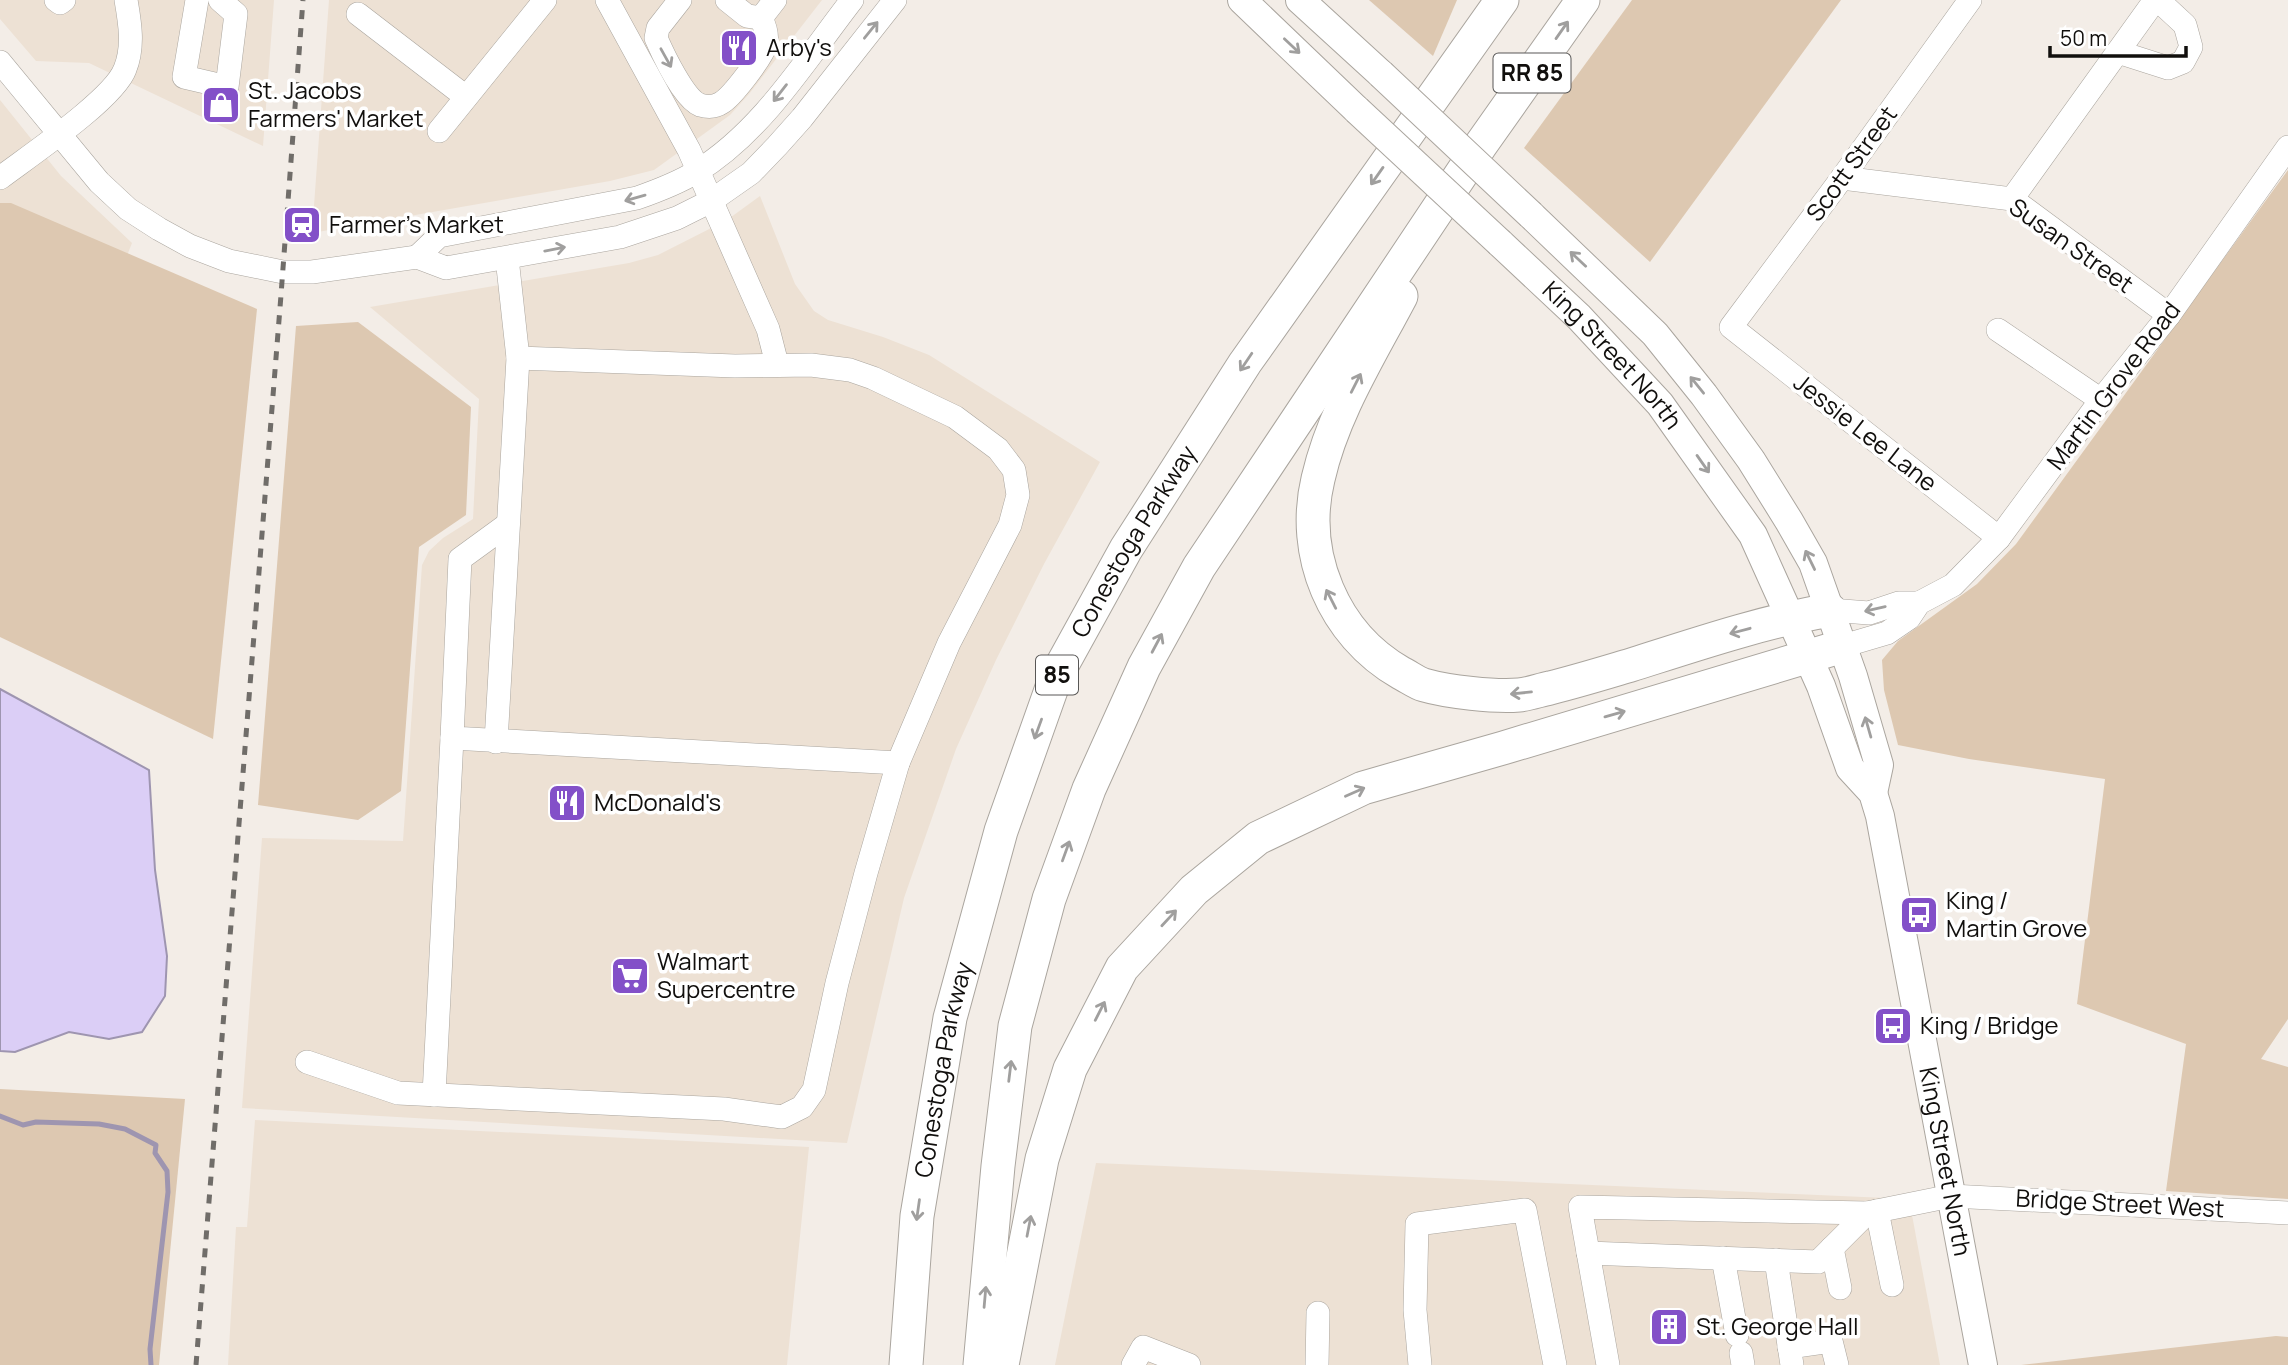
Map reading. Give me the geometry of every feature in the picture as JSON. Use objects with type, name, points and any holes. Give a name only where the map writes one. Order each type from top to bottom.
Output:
[{"type":"highway","points":[[1445,80],[1488,0]]},
{"type":"highway","name":"Conestoga Parkway","points":[[906,1365],[917,1216],[950,1018],[1001,831],[1056,676],[1126,549],[1245,363],[1502,0]]},
{"type":"highway","name":"RR 85","points":[[1480,146],[1583,0]]},
{"type":"highway","points":[[1480,146],[1334,426],[1317,480],[1312,524],[1318,562],[1325,587],[1340,617],[1359,640],[1384,663],[1423,685],[1462,692],[1519,695],[1584,680],[1791,617],[1830,610]]},
{"type":"highway","points":[[980,1365],[998,1166],[1015,1026],[1049,899],[1089,789],[1144,667],[1199,567],[1480,146]]},
{"type":"highway","points":[[1002,1365],[1042,1159],[1070,1069],[1122,968],[1194,890],[1258,838],[1363,788],[1843,646]]},
{"type":"main road","name":"King Street North","points":[[1242,0],[1579,317],[1660,404],[1753,535],[1809,657],[1850,768],[1873,793],[1880,816],[1983,1365]]},
{"type":"main road","name":"King Street North","points":[[1300,0],[1655,334],[1751,460],[1813,564],[1830,610],[1879,765],[1873,793]]},
{"type":"street","points":[[56,0],[60,3],[64,0]]},
{"type":"street","points":[[0,178],[59,134],[115,86],[125,71],[131,30],[126,0]]},
{"type":"street","points":[[197,0],[184,77],[227,87],[236,14],[220,0]]},
{"type":"street","points":[[439,131],[545,0]]},
{"type":"street","points":[[607,0],[689,150],[768,329],[777,364]]},
{"type":"street","points":[[680,0],[657,28],[656,38],[686,93],[700,105],[715,106],[726,100],[762,54],[767,36],[768,9],[747,16],[727,0]]},
{"type":"street","points":[[417,257],[439,236],[637,198],[697,171],[731,144],[771,104],[852,0]]},
{"type":"street","points":[[0,62],[99,182],[128,209],[180,241],[229,261],[283,272],[312,272],[417,257],[446,268],[620,237],[677,218],[711,201],[751,173],[777,146],[810,109],[895,0]]},
{"type":"street","name":"Scott Street","points":[[1731,327],[1970,0]]},
{"type":"street","points":[[2012,199],[2118,52],[2157,0],[2185,25],[2190,47],[2183,62],[2168,68],[2118,52]]},
{"type":"street","points":[[358,14],[466,97]]},
{"type":"street","name":"Martin Grove Road","points":[[1843,646],[1886,633],[1909,618],[1919,604],[1954,585],[1999,538],[2101,400],[2169,315],[2288,147]]},
{"type":"street","name":"Susan Street","points":[[1842,178],[2012,199],[2169,315]]},
{"type":"street","points":[[496,742],[518,358],[507,258]]},
{"type":"street","name":"Jessie Lee Lane","points":[[1731,327],[1999,538]]},
{"type":"street","points":[[1998,330],[2101,400]]},
{"type":"street","points":[[307,1062],[398,1093],[724,1109],[782,1117],[802,1107],[814,1090],[837,983],[898,763],[930,684],[1010,525],[1018,495],[1014,470],[998,449],[955,417],[907,392],[850,370],[811,365],[735,366],[518,358]]},
{"type":"street","points":[[434,1095],[460,559],[508,524]]},
{"type":"street","name":"Martin Grove Road","points":[[1830,610],[1869,612],[1899,603],[1919,604]]},
{"type":"street","points":[[452,738],[898,763]]},
{"type":"street","name":"Bridge Street West","points":[[1588,1253],[1580,1207],[1872,1212],[1951,1196],[2288,1213]]},
{"type":"street","points":[[1420,1365],[1415,1310],[1418,1224],[1525,1210],[1555,1365]]},
{"type":"street","points":[[1608,1365],[1588,1253],[1818,1262],[1872,1212],[1892,1285]]},
{"type":"street","points":[[1832,1248],[1840,1288]]},
{"type":"street","points":[[1723,1258],[1741,1351]]},
{"type":"street","points":[[1776,1260],[1790,1356],[1831,1341],[1837,1365]]},
{"type":"street","points":[[1317,1365],[1318,1313]]},
{"type":"street","points":[[1133,1365],[1143,1347],[1189,1365]]},
{"type":"shaded area","name":"St. Jacobs Farmers' Market","points":[[0,0],[274,0],[263,146],[89,63],[36,61],[0,19]]},
{"type":"shaded area","points":[[329,0],[822,0],[730,115],[654,170],[610,181],[312,233]]},
{"type":"shaded area","points":[[1369,0],[1457,0],[1433,56]]},
{"type":"shaded area","points":[[1632,0],[1841,0],[1650,262],[1524,148]]},
{"type":"shaded area","points":[[0,100],[61,176],[132,243],[124,263],[0,205]]},
{"type":"shaded area","points":[[2288,170],[2288,1019],[2261,1059],[2288,1067],[2288,1199],[2166,1191],[2186,1044],[2077,1004],[2105,779],[1969,759],[1898,745],[1884,690],[1882,660],[1898,641],[1977,584],[2016,544]]},
{"type":"shaded area","points":[[760,196],[795,284],[814,311],[828,320],[929,355],[1100,462],[1044,564],[996,660],[956,749],[904,898],[847,1143],[242,1108],[262,838],[403,841],[422,565],[429,551],[443,538],[473,519],[479,399],[370,307],[629,263],[658,255],[727,220]]},
{"type":"shaded area","points":[[0,203],[11,203],[257,309],[213,739],[0,637]]},
{"type":"shaded area","points":[[358,322],[471,407],[466,515],[419,547],[401,791],[358,820],[258,805],[296,326]]},
{"type":"shaded area","points":[[0,689],[149,770],[155,870],[167,956],[165,996],[142,1032],[109,1039],[69,1032],[15,1052],[0,1051]]},
{"type":"shaded area","points":[[0,1089],[185,1099],[159,1365],[0,1365]]},
{"type":"shaded area","points":[[255,1120],[809,1147],[787,1365],[228,1365],[236,1227],[247,1227]]},
{"type":"shaded area","points":[[1096,1163],[1909,1199],[1940,1365],[1055,1365]]},
{"type":"shaded area","points":[[2276,1336],[2288,1337],[2288,1365],[2021,1365]]},
{"type":"waterway","points":[[0,1116],[23,1125],[36,1122],[99,1124],[125,1129],[156,1145],[155,1153],[167,1171],[168,1192],[150,1349],[151,1365]]},
{"type":"railway","points":[[196,1365],[303,0]]},
{"type":"place","name":"Arby's","points":[[739,48]]},
{"type":"place","name":"St. Jacobs Farmers' Market","points":[[221,105]]},
{"type":"place","name":"Farmer's Market","points":[[302,225]]},
{"type":"place","name":"McDonald's","points":[[567,803]]},
{"type":"place","name":"King / Martin Grove","points":[[1919,915]]},
{"type":"place","name":"Walmart Supercentre","points":[[630,976]]},
{"type":"place","name":"King / Bridge","points":[[1893,1026]]},
{"type":"place","name":"St. George Hall","points":[[1669,1327]]}]
